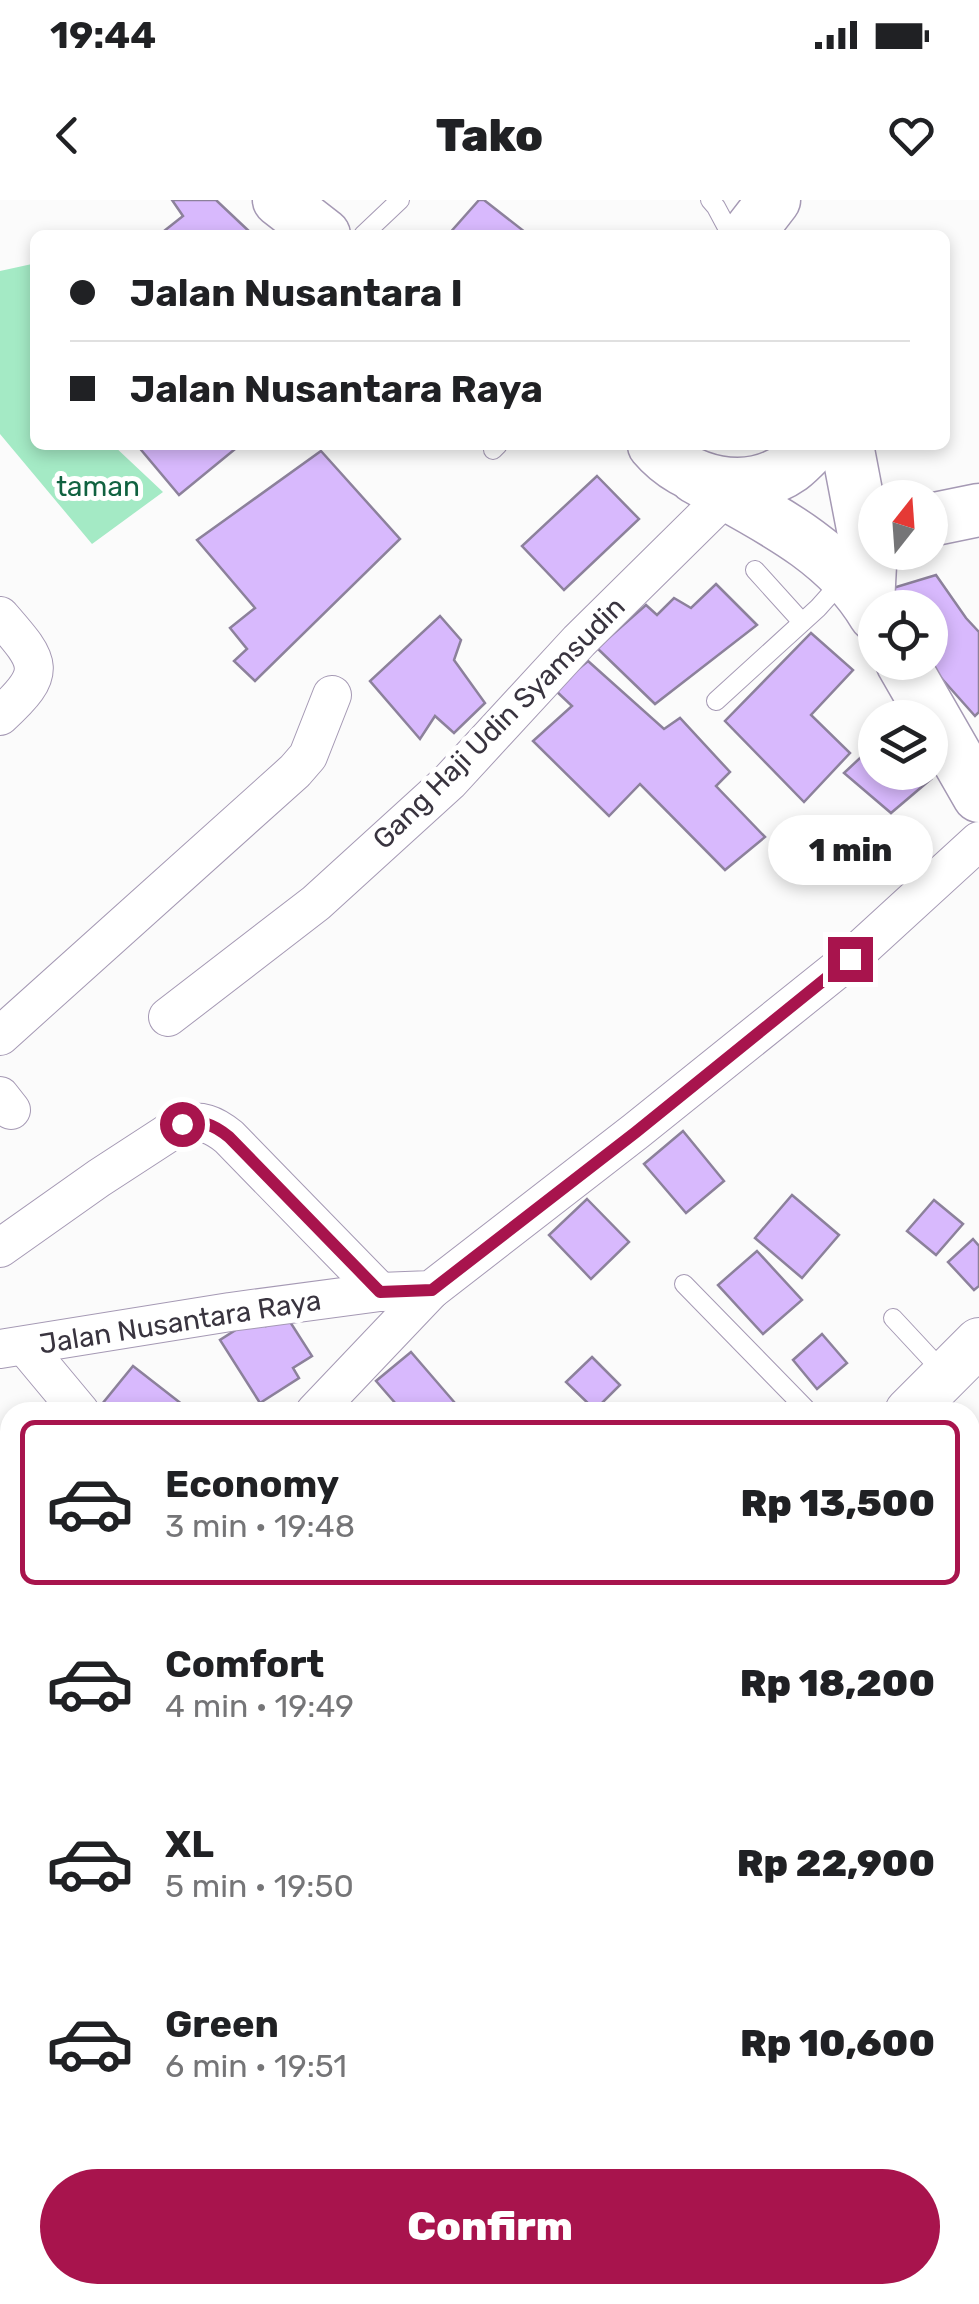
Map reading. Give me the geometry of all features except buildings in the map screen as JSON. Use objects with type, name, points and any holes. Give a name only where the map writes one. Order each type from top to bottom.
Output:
[{"type":"main road","points":[[279,200],[318,230]]},
{"type":"main road","points":[[751,230],[777,200]]},
{"type":"main road","points":[[777,200],[782,230]]},
{"type":"main road","points":[[678,466],[727,484],[760,482],[790,468],[809,450]]},
{"type":"main road","points":[[848,450],[866,571]]},
{"type":"main road","points":[[678,466],[802,540],[866,571]]},
{"type":"main road","points":[[948,516],[979,510]]},
{"type":"main road","points":[[912,680],[979,796]]},
{"type":"street","name":"Gang Haji Udin Syamsudin","points":[[168,1017],[316,903],[449,782],[578,641],[678,466]]},
{"type":"street","points":[[0,616],[29,649],[33,670],[32,682],[0,716]]},
{"type":"street","points":[[0,1036],[295,771],[313,746],[332,695]]},
{"type":"street","points":[[325,1402],[432,1290],[850,959],[979,841]]},
{"type":"street","points":[[0,1248],[182,1124],[196,1121],[214,1124],[229,1137],[380,1292]]},
{"type":"street","name":"Jalan Nusantara Raya","points":[[12,1348],[230,1312],[380,1292],[432,1290]]},
{"type":"street","points":[[12,1348],[69,1402]]},
{"type":"street","points":[[921,1402],[966,1364]]},
{"type":"lane","points":[[367,230],[400,200]]},
{"type":"lane","points":[[710,200],[728,230]]},
{"type":"lane","points":[[755,570],[802,622]]},
{"type":"lane","points":[[716,701],[802,622],[866,571]]},
{"type":"lane","points":[[684,1284],[798,1402]]},
{"type":"lane","points":[[893,1318],[966,1364]]},
{"type":"green space","name":"taman","points":[[30,264],[30,450],[118,450],[163,492],[92,544],[0,434],[0,271]]},
{"type":"route","points":[[182,1124],[214,1124],[380,1292],[432,1290],[850,959]]}]
